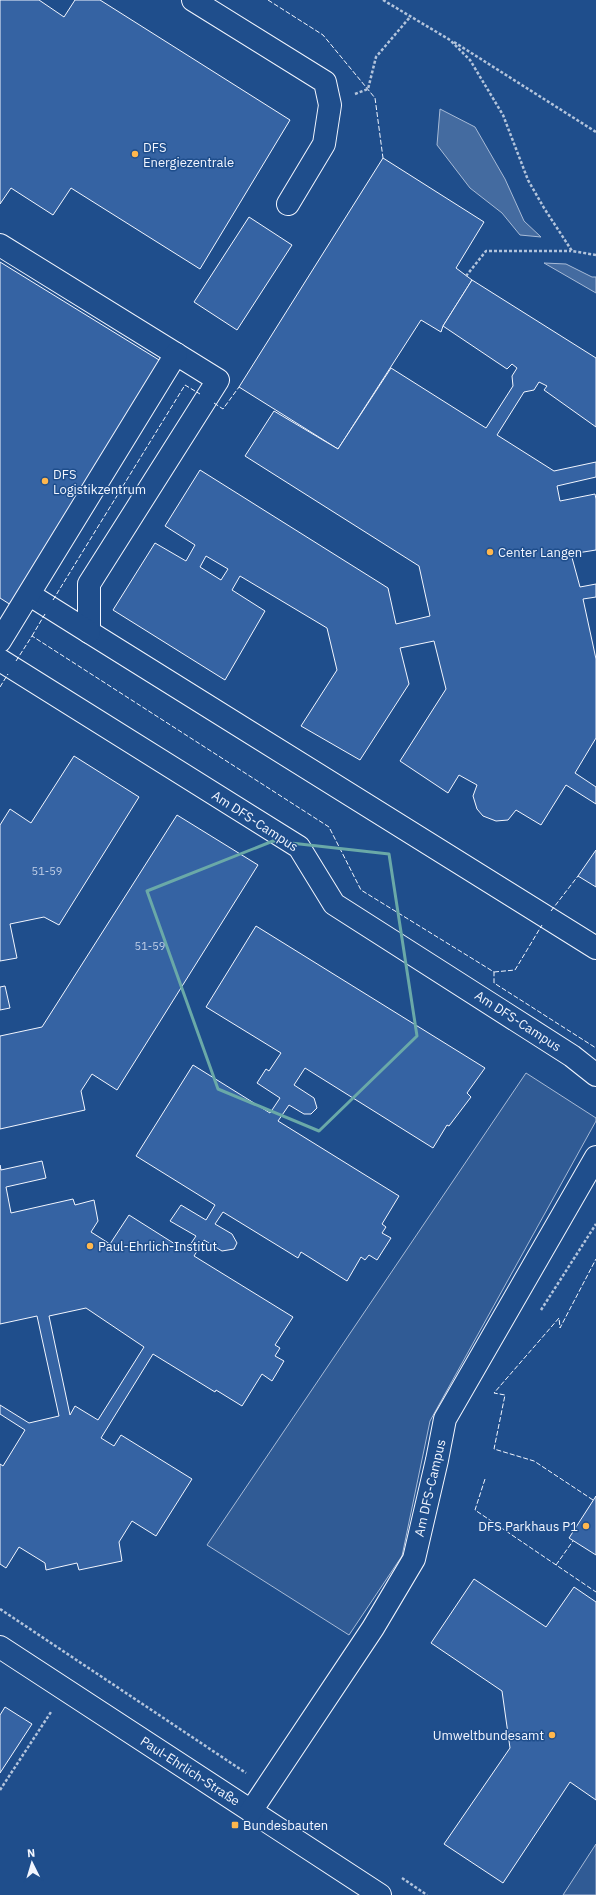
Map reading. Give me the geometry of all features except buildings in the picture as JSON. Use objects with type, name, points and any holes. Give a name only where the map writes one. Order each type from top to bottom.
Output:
[{"type":"street","points":[[194,0],[325,82],[330,105],[324,144],[288,204]]},
{"type":"street","points":[[0,245],[218,380],[89,584],[89,632]]},
{"type":"street","points":[[4,627],[30,594],[176,354]]},
{"type":"street","points":[[30,594],[596,948]]},
{"type":"street","name":"Am DFS-Campus","points":[[6,664],[299,847],[334,904],[572,1056],[596,1076]]},
{"type":"street","name":"Am DFS-Campus","points":[[251,1811],[373,1628],[414,1559],[445,1419],[596,1158]]},
{"type":"street","name":"Paul-Ehrlich-Straße","points":[[0,1647],[380,1895]]},
{"type":"path","points":[[383,0],[450,40],[596,132]]},
{"type":"path","points":[[330,105],[368,89],[376,57],[410,16]]},
{"type":"path","points":[[450,40],[470,60],[503,115],[528,180],[572,251]]},
{"type":"path","points":[[466,276],[486,251],[572,251],[596,255]]},
{"type":"path","points":[[0,1609],[267,1787]]},
{"type":"path","points":[[0,1790],[65,1690]]},
{"type":"highlighted area","points":[[273,841],[389,854],[417,1036],[319,1131],[218,1089],[147,891]]},
{"type":"shaded area","points":[[440,109],[475,127],[505,179],[524,221],[541,237],[520,235],[502,213],[470,188],[437,145]]},
{"type":"shaded area","points":[[544,263],[566,264],[592,277],[596,277],[596,293]]},
{"type":"shaded area","points":[[526,1073],[596,1118],[596,1121],[430,1421],[402,1556],[349,1635],[207,1545]]},
{"type":"shaded area","points":[[596,1844],[596,1895],[563,1895]]},
{"type":"fence","points":[[268,0],[323,35],[375,98],[383,158]]},
{"type":"fence","points":[[53,600],[185,385],[200,394]]},
{"type":"fence","points":[[214,403],[223,409],[239,387]]},
{"type":"fence","points":[[32,636],[45,614]]},
{"type":"fence","points":[[16,661],[32,636],[329,827],[361,890],[494,972],[494,983],[596,1048]]},
{"type":"fence","points":[[0,687],[8,674]]},
{"type":"fence","points":[[551,911],[578,876]]},
{"type":"fence","points":[[494,972],[515,970],[542,925]]},
{"type":"fence","points":[[593,1500],[534,1461],[494,1449],[505,1395],[494,1393],[559,1318],[560,1328],[596,1259]]},
{"type":"fence","points":[[485,1479],[475,1510],[596,1592]]},
{"type":"fence","points":[[556,1565],[573,1541]]},
{"type":"place","name":"DFS Energiezentrale","points":[[135,154]]},
{"type":"place","name":"DFS Logistikzentrum","points":[[45,481]]},
{"type":"place","name":"Center Langen","points":[[490,552]]},
{"type":"place","name":"Paul-Ehrlich-Institut","points":[[90,1246]]},
{"type":"place","name":"DFS Parkhaus P1","points":[[586,1526]]},
{"type":"place","name":"Umweltbundesamt","points":[[552,1735]]},
{"type":"place","name":"Bundesbauten","points":[[235,1825]]}]
